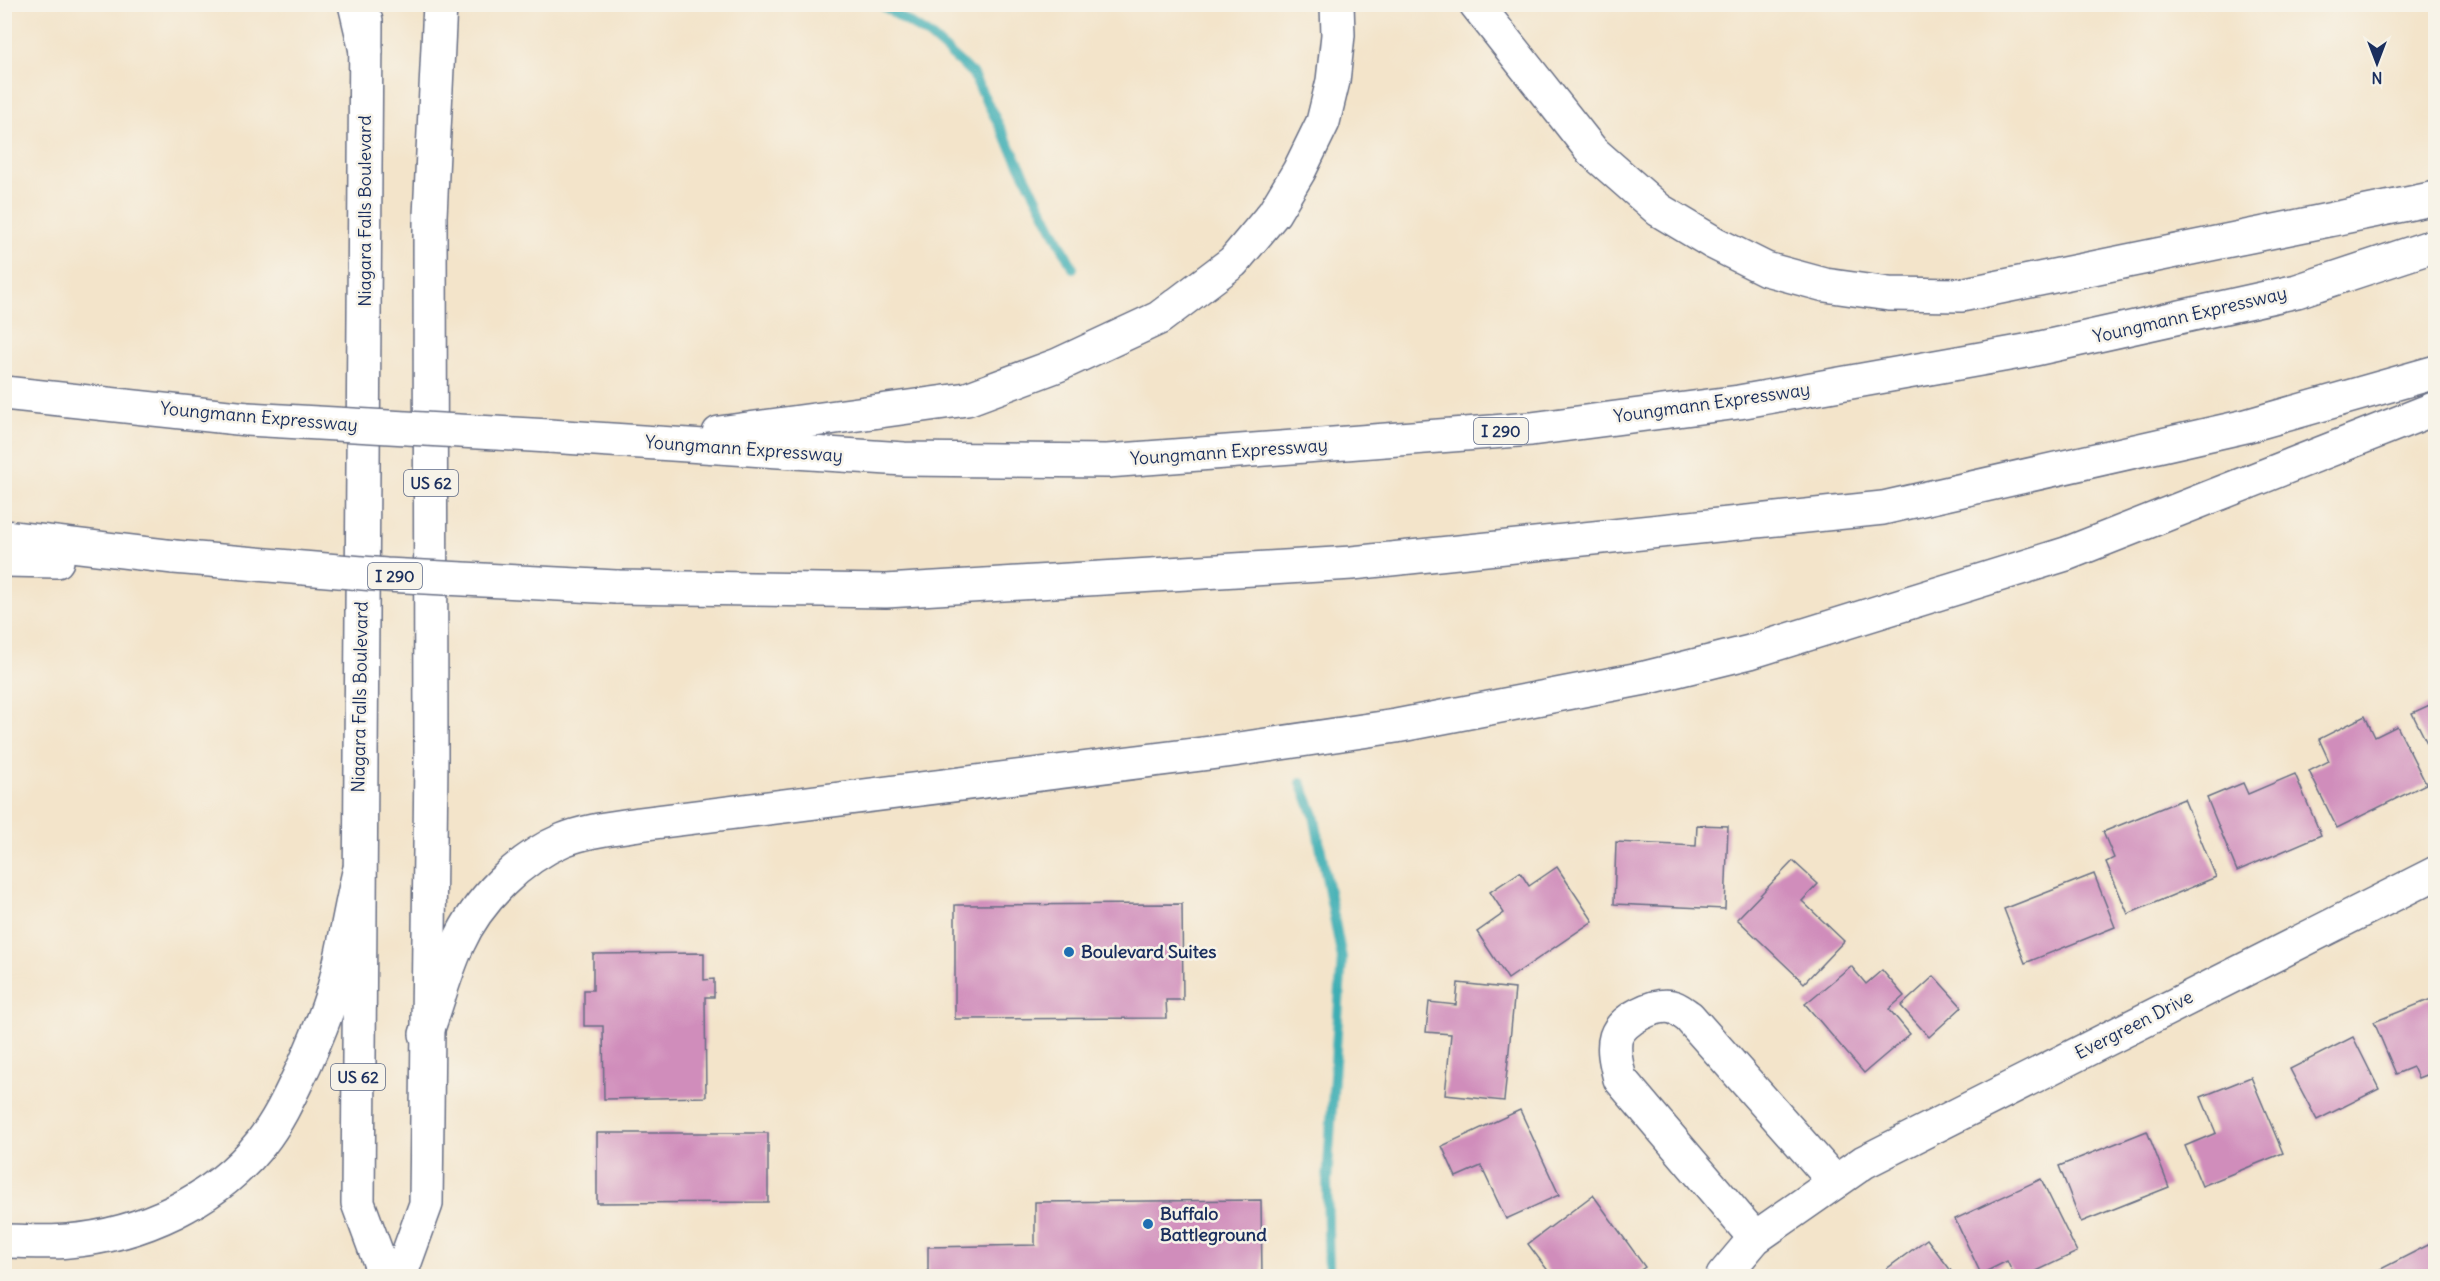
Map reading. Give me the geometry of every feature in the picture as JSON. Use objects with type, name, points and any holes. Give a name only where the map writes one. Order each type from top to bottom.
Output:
[{"type":"main road","points":[[355,4],[366,51]]},
{"type":"main road","name":"Niagara Falls Boulevard","points":[[366,4],[358,872],[358,1203],[385,1276]]},
{"type":"main road","name":"US 62","points":[[400,1276],[426,1204],[426,1034],[431,758],[430,216],[440,4]]},
{"type":"main road","points":[[651,442],[967,399],[1058,365],[1159,318],[1233,262],[1274,213],[1299,171],[1323,122],[1334,81],[1338,35],[1337,4]]},
{"type":"main road","points":[[1476,4],[1592,152],[1659,210],[1714,243],[1766,269],[1825,285],[1889,294],[1961,295],[2436,198]]},
{"type":"main road","name":"Youngmann Expressway","points":[[4,393],[247,420],[651,442],[904,459],[1107,461],[1531,429],[1739,402],[2031,350],[2297,291],[2436,245]]},
{"type":"main road","name":"I 290","points":[[4,537],[174,557],[386,575],[616,587],[886,591],[1352,563],[1883,508],[2246,426],[2436,372]]},
{"type":"main road","points":[[426,1034],[458,944],[474,916],[511,872],[563,840],[600,830],[639,824],[1226,751],[1396,726],[1645,678],[1750,652],[2066,554],[2436,408]]},
{"type":"main road","points":[[4,560],[24,562],[174,557]]},
{"type":"main road","points":[[4,1241],[68,1241],[116,1233],[166,1217],[204,1194],[236,1170],[261,1143],[284,1107],[318,1036],[334,989],[358,872]]},
{"type":"main road","name":"Evergreen Drive","points":[[1723,1276],[1755,1238],[1864,1162],[2436,873]]},
{"type":"main road","points":[[1755,1238],[1620,1079],[1615,1060],[1616,1036],[1627,1021],[1648,1009],[1673,1007],[1689,1017],[1835,1182]]},
{"type":"building","points":[[2436,702],[2436,761],[2412,713]]},
{"type":"building","points":[[2365,716],[2375,737],[2397,726],[2426,784],[2337,828],[2309,771],[2329,761],[2319,739]]},
{"type":"building","points":[[2295,774],[2321,835],[2237,871],[2207,798],[2243,783],[2248,794]]},
{"type":"building","points":[[2184,799],[2216,877],[2128,914],[2106,862],[2114,858],[2103,832]]},
{"type":"building","points":[[1697,825],[1728,826],[1725,909],[1614,904],[1616,842],[1696,846]]},
{"type":"building","points":[[1793,861],[1818,884],[1802,901],[1844,941],[1804,983],[1737,919]]},
{"type":"building","points":[[1557,867],[1593,921],[1508,979],[1477,932],[1504,913],[1490,892],[1520,872],[1529,886]]},
{"type":"building","points":[[2094,874],[2115,927],[2025,963],[2004,909]]},
{"type":"building","name":"Boulevard Suites","points":[[1182,904],[1183,1000],[1166,1000],[1167,1018],[955,1019],[955,905]]},
{"type":"building","points":[[704,953],[704,980],[714,979],[714,997],[705,997],[706,1097],[604,1099],[603,1026],[584,1026],[584,990],[593,990],[593,954]]},
{"type":"building","points":[[1851,966],[1866,984],[1882,970],[1904,996],[1889,1009],[1910,1034],[1864,1073],[1805,1004]]},
{"type":"building","points":[[1934,976],[1962,1007],[1929,1037],[1901,1006]]},
{"type":"building","points":[[1458,983],[1515,989],[1504,1101],[1445,1095],[1451,1034],[1426,1032],[1429,1002],[1456,1005]]},
{"type":"building","points":[[2436,997],[2436,1071],[2418,1078],[2413,1067],[2396,1074],[2374,1022]]},
{"type":"building","points":[[2353,1037],[2379,1089],[2317,1120],[2290,1069]]},
{"type":"building","points":[[2251,1077],[2283,1153],[2202,1186],[2185,1146],[2216,1133],[2201,1097]]},
{"type":"building","points":[[1520,1110],[1559,1195],[1506,1219],[1481,1166],[1456,1177],[1442,1146]]},
{"type":"building","points":[[2147,1131],[2169,1187],[2081,1222],[2059,1166]]},
{"type":"building","points":[[597,1133],[768,1133],[768,1202],[597,1203]]},
{"type":"building","points":[[2041,1179],[2077,1252],[2026,1276],[2014,1276],[2007,1261],[1981,1274],[1955,1219]]},
{"type":"building","points":[[1593,1195],[1645,1267],[1632,1276],[1552,1276],[1528,1244]]},
{"type":"building","name":"Buffalo Battleground","points":[[1261,1200],[1262,1276],[928,1276],[928,1247],[1035,1245],[1035,1202]]},
{"type":"building","points":[[1927,1239],[1955,1276],[1890,1276],[1885,1270]]},
{"type":"building","points":[[2436,1241],[2436,1276],[2375,1276],[2373,1273]]},
{"type":"waterway","points":[[880,4],[930,36],[972,73],[1073,268]]},
{"type":"waterway","points":[[1301,783],[1314,815],[1342,958],[1327,1182],[1329,1276]]},
{"type":"place","name":"Boulevard Suites","points":[[1069,952]]},
{"type":"place","name":"Buffalo Battleground","points":[[1148,1224]]}]
